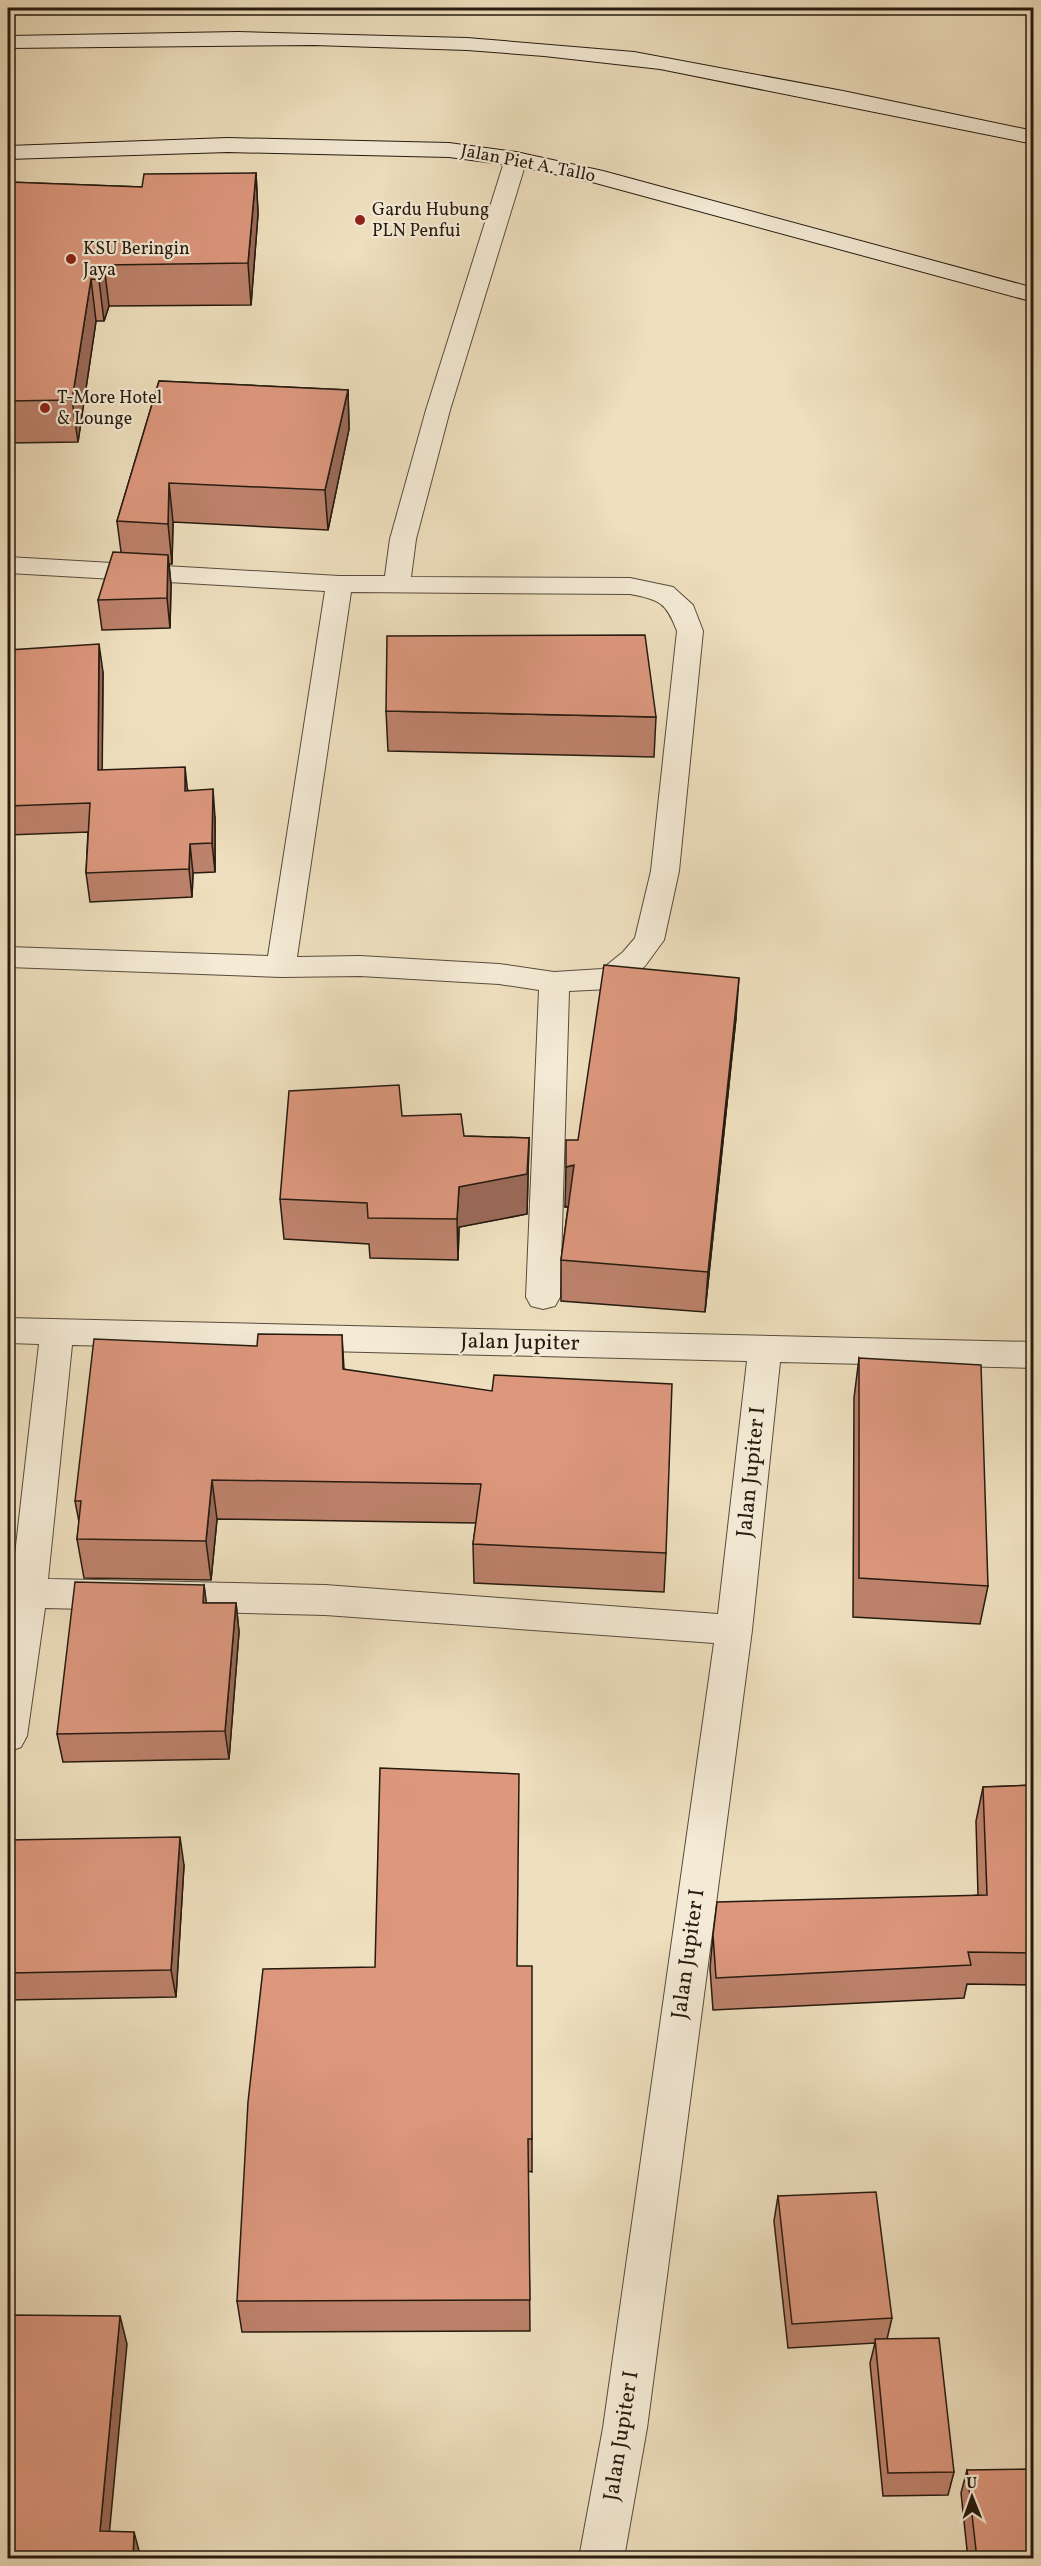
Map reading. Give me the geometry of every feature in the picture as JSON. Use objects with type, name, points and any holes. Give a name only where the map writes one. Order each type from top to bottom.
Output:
[{"type":"street","points":[[8,42],[198,38],[392,39],[517,46],[624,57],[756,81],[1034,138]]},
{"type":"street","name":"Jalan Piet A. Tallo","points":[[8,153],[228,146],[358,147],[448,150],[516,159],[595,176],[1034,295]]},
{"type":"street","points":[[397,585],[403,539],[438,411],[516,159]]},
{"type":"street","points":[[8,565],[339,584],[630,586],[664,593],[680,605],[690,631],[665,871],[649,940],[634,959],[609,979],[554,982],[499,974],[360,966],[281,967],[8,957]]},
{"type":"street","points":[[281,967],[339,584]]},
{"type":"street","points":[[543,1297],[554,982]]},
{"type":"street","name":"Jalan Jupiter","points":[[8,1331],[1034,1355]]},
{"type":"street","points":[[8,1736],[29,1593],[57,1332]]},
{"type":"street","name":"Jalan Jupiter I","points":[[602,2559],[625,2428],[734,1630],[765,1348]]},
{"type":"street","points":[[29,1593],[325,1600],[734,1630]]},
{"type":"building","points":[[256,173],[248,263],[104,265],[99,280],[91,279],[72,400],[8,401],[8,182],[142,187],[144,174]]},
{"type":"building","points":[[159,381],[348,390],[325,490],[169,483],[168,524],[117,521]]},
{"type":"building","points":[[113,552],[168,555],[167,598],[98,600]]},
{"type":"building","points":[[645,635],[656,717],[386,711],[387,636]]},
{"type":"building","points":[[99,644],[98,770],[185,767],[185,791],[213,789],[212,843],[190,844],[189,869],[86,873],[90,803],[8,806],[8,650]]},
{"type":"building","points":[[604,965],[739,978],[708,1272],[561,1260],[574,1165],[566,1167],[566,1140],[578,1140]]},
{"type":"building","points":[[399,1085],[402,1116],[461,1114],[464,1136],[529,1138],[527,1174],[459,1187],[457,1219],[368,1218],[367,1203],[280,1199],[289,1091]]},
{"type":"building","points":[[258,1334],[342,1335],[343,1369],[492,1391],[494,1375],[672,1384],[666,1553],[473,1544],[481,1484],[212,1480],[206,1541],[77,1539],[81,1501],[75,1501],[94,1339],[257,1346]]},
{"type":"building","points":[[859,1358],[981,1365],[988,1586],[859,1578]]},
{"type":"building","points":[[75,1582],[204,1585],[203,1603],[236,1603],[225,1731],[57,1734]]},
{"type":"building","points":[[380,1768],[519,1774],[517,1966],[532,1966],[532,2139],[528,2139],[530,2300],[237,2301],[248,2102],[263,1969],[375,1967]]},
{"type":"building","points":[[1034,1785],[1034,1953],[968,1952],[971,1965],[716,1978],[713,1935],[717,1902],[987,1895],[983,1787]]},
{"type":"building","points":[[180,1837],[171,1970],[8,1973],[8,1840]]},
{"type":"building","points":[[876,2192],[892,2318],[792,2324],[778,2196]]},
{"type":"building","points":[[8,2315],[120,2316],[100,2531],[134,2532],[133,2559],[8,2559]]},
{"type":"building","points":[[939,2338],[954,2472],[888,2473],[875,2339]]},
{"type":"building","points":[[1034,2469],[1034,2559],[977,2559],[967,2470]]},
{"type":"place","name":"Gardu Hubung PLN Penfui","points":[[360,220]]},
{"type":"place","name":"KSU Beringin Jaya","points":[[71,259]]},
{"type":"place","name":"T-More Hotel & Lounge","points":[[45,408]]}]
